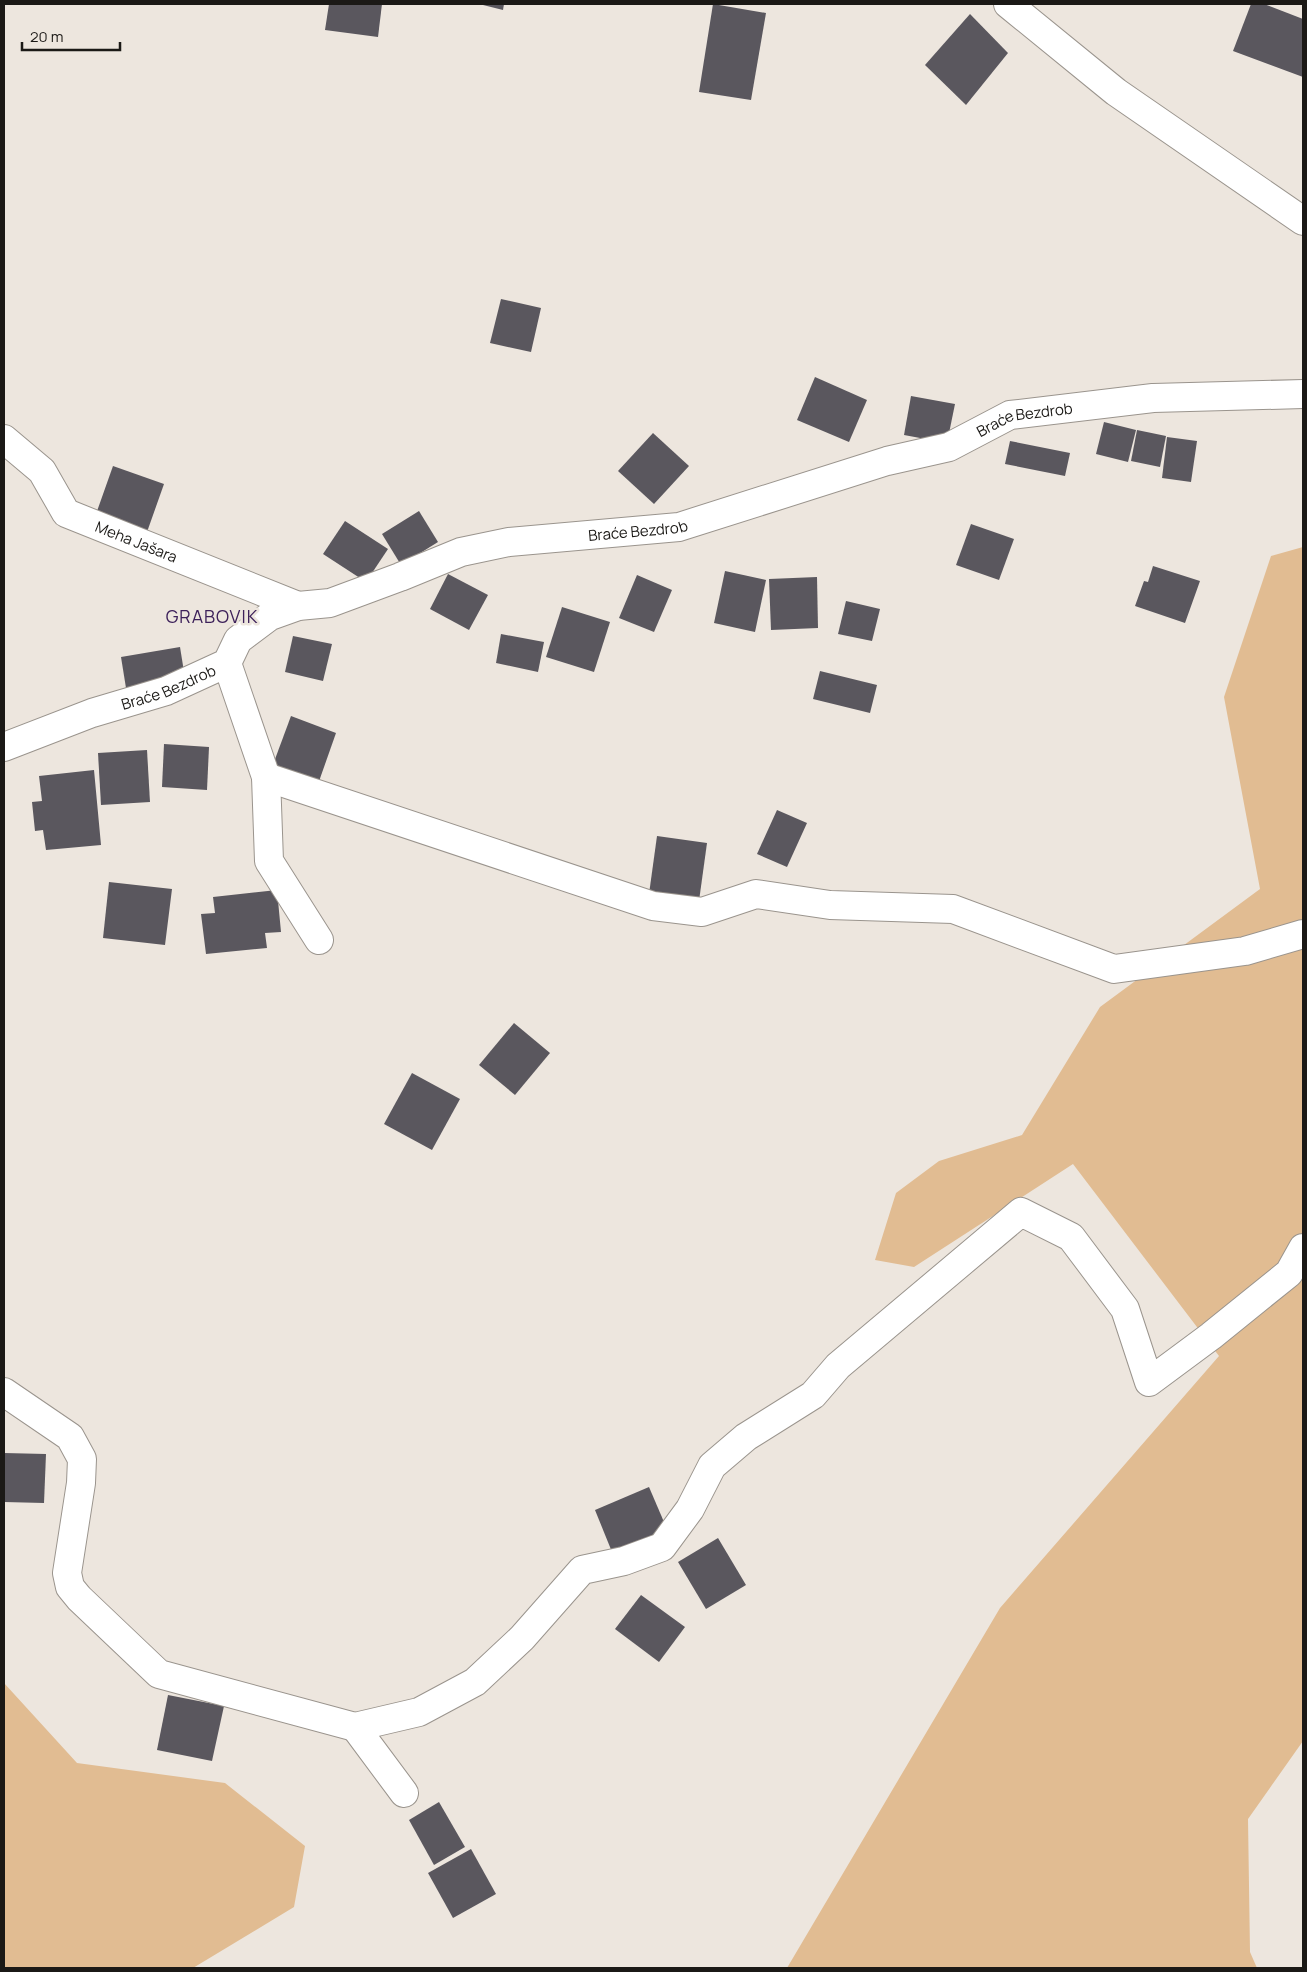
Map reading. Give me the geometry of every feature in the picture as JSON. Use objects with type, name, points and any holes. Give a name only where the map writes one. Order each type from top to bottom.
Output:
[{"type":"street","points":[[1008,4],[1116,92],[1303,221]]},
{"type":"street","name":"Braće Bezdrob","points":[[4,747],[92,712],[166,691],[227,664],[238,640],[270,616],[298,606],[330,603],[461,552],[509,542],[679,527],[887,462],[950,447],[1010,415],[1153,398],[1303,394]]},
{"type":"street","name":"Meha Jašara","points":[[4,439],[42,471],[66,513],[298,606]]},
{"type":"street","points":[[227,664],[266,777],[269,862],[320,940]]},
{"type":"street","points":[[266,777],[653,906],[702,912],[756,894],[830,905],[953,909],[1114,969],[1245,951],[1303,934]]},
{"type":"street","points":[[4,1392],[70,1437],[82,1459],[81,1483],[67,1573],[70,1587],[85,1604],[159,1674],[355,1727],[419,1712],[475,1682],[522,1638],[582,1570],[624,1562],[662,1547],[690,1509],[712,1466],[746,1438],[813,1395],[838,1366],[1021,1212],[1071,1237],[1082,1251],[1125,1309],[1149,1382],[1211,1336],[1289,1273],[1303,1248]]},
{"type":"street","points":[[355,1727],[404,1793]]},
{"type":"shaded area","points":[[1303,547],[1303,1741],[1248,1819],[1250,1952],[1257,1968],[787,1968],[1000,1608],[1219,1356],[1073,1164],[914,1267],[875,1260],[896,1193],[939,1161],[1022,1135],[1100,1007],[1260,889],[1224,697],[1271,556]]},
{"type":"shaded area","points":[[4,1683],[77,1763],[225,1783],[305,1846],[294,1907],[193,1968],[4,1968]]},
{"type":"building","points":[[329,4],[382,4],[378,37],[325,30]]},
{"type":"building","points":[[479,4],[504,4],[503,10]]},
{"type":"building","points":[[713,4],[766,13],[751,100],[699,92]]},
{"type":"building","points":[[1251,4],[1264,4],[1303,19],[1303,77],[1233,51]]},
{"type":"building","points":[[970,14],[1008,53],[966,105],[925,65]]},
{"type":"building","points":[[501,299],[541,308],[531,352],[490,343]]},
{"type":"building","points":[[815,377],[867,400],[849,442],[797,420]]},
{"type":"building","points":[[911,396],[955,404],[947,443],[904,435]]},
{"type":"building","points":[[1104,422],[1136,430],[1128,462],[1096,454]]},
{"type":"building","points":[[1137,430],[1166,436],[1160,467],[1131,461]]},
{"type":"building","points":[[653,433],[689,466],[654,504],[618,471]]},
{"type":"building","points":[[1167,437],[1197,441],[1191,482],[1162,478]]},
{"type":"building","points":[[1010,441],[1070,453],[1065,476],[1005,464]]},
{"type":"building","points":[[113,466],[164,484],[147,532],[96,514]]},
{"type":"building","points":[[419,511],[438,542],[401,565],[382,534]]},
{"type":"building","points":[[345,521],[388,549],[366,582],[323,554]]},
{"type":"building","points":[[971,524],[1014,539],[999,580],[956,565]]},
{"type":"building","points":[[1153,566],[1200,581],[1185,623],[1135,606],[1144,581],[1148,582]]},
{"type":"building","points":[[725,571],[766,580],[755,632],[714,623]]},
{"type":"building","points":[[448,574],[488,595],[469,630],[430,609]]},
{"type":"building","points":[[637,575],[672,590],[654,632],[619,618]]},
{"type":"building","points":[[817,577],[818,628],[771,630],[769,579]]},
{"type":"building","points":[[846,601],[880,609],[872,641],[838,634]]},
{"type":"building","points":[[562,607],[610,622],[594,672],[546,657]]},
{"type":"building","points":[[501,634],[544,642],[538,672],[496,663]]},
{"type":"building","points":[[293,636],[332,644],[323,681],[285,672]]},
{"type":"building","points":[[180,647],[185,678],[126,688],[121,657]]},
{"type":"building","points":[[820,671],[877,685],[870,713],[813,699]]},
{"type":"building","points":[[291,716],[336,733],[317,787],[271,770]]},
{"type":"building","points":[[164,744],[209,747],[207,790],[162,787]]},
{"type":"building","points":[[147,750],[150,802],[101,805],[98,753]]},
{"type":"building","points":[[94,770],[101,845],[46,850],[43,830],[35,831],[32,802],[42,801],[39,776]]},
{"type":"building","points":[[777,810],[807,823],[787,867],[757,854]]},
{"type":"building","points":[[657,836],[707,843],[699,901],[649,894]]},
{"type":"building","points":[[109,882],[172,889],[165,945],[103,938]]},
{"type":"building","points":[[277,890],[281,932],[265,933],[267,948],[206,954],[201,914],[215,913],[213,897]]},
{"type":"building","points":[[514,1023],[550,1053],[515,1095],[479,1065]]},
{"type":"building","points":[[412,1073],[460,1099],[432,1150],[384,1124]]},
{"type":"building","points":[[4,1453],[46,1454],[44,1503],[4,1502]]},
{"type":"building","points":[[649,1487],[667,1529],[612,1552],[595,1510]]},
{"type":"building","points":[[718,1538],[746,1585],[706,1609],[678,1562]]},
{"type":"building","points":[[641,1595],[685,1627],[659,1662],[615,1629]]},
{"type":"building","points":[[168,1695],[224,1706],[212,1761],[157,1750]]},
{"type":"building","points":[[439,1802],[465,1847],[434,1865],[409,1820]]},
{"type":"building","points":[[471,1849],[496,1894],[453,1918],[428,1873]]},
{"type":"district","name":"GRABOVIK","points":[[212,616]]}]
